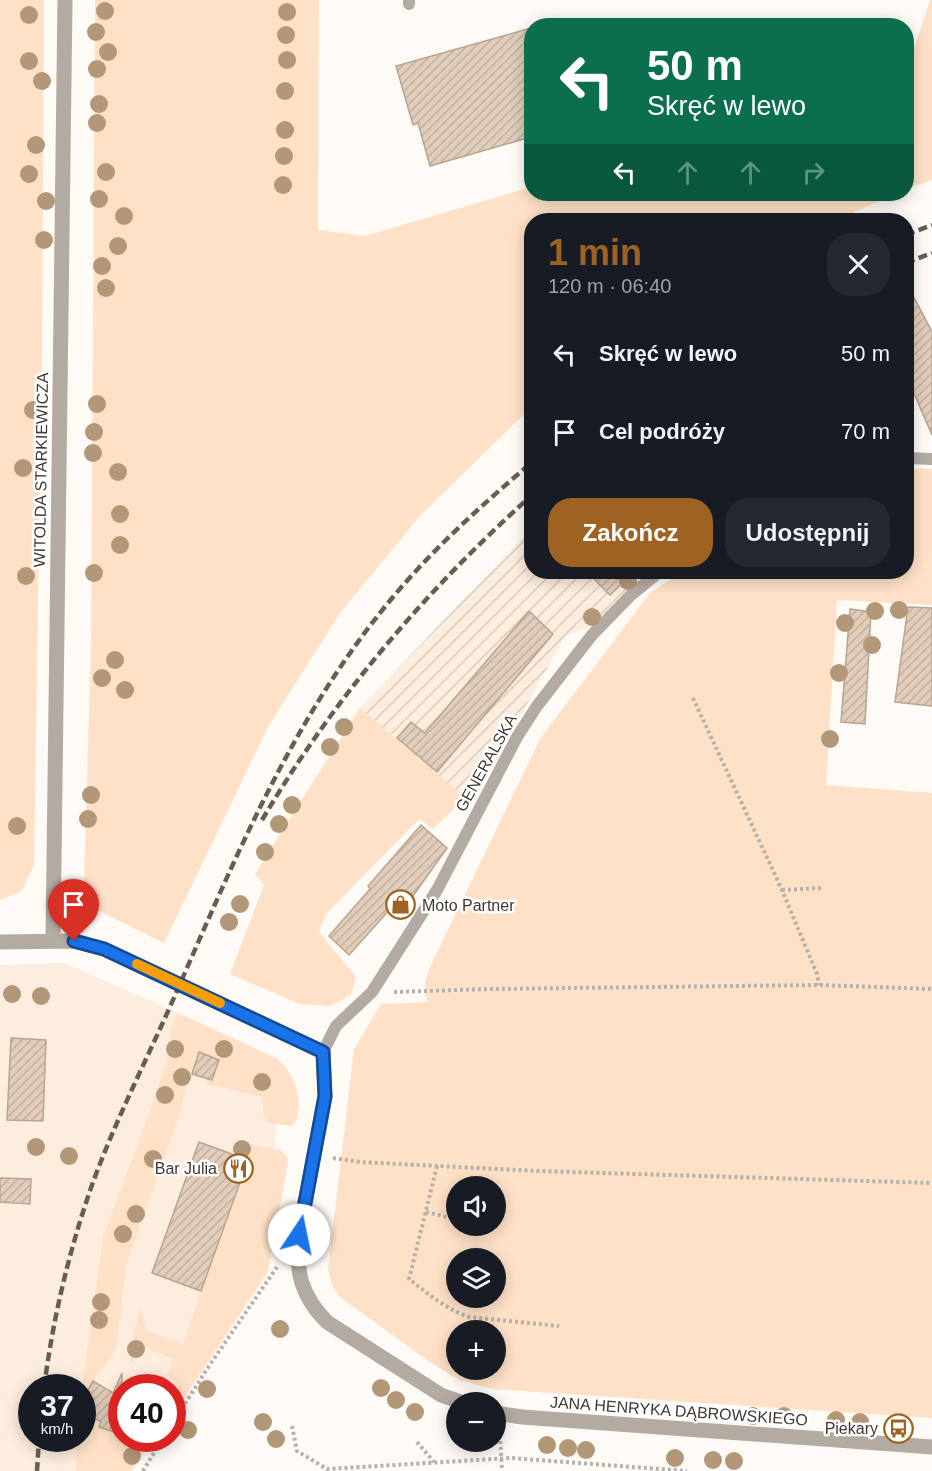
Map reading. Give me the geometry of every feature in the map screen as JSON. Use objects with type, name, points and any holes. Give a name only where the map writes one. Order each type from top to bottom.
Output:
[{"type":"street","name":"WITOLDA STARKIEWICZA","points":[[53,940],[65,0]]},
{"type":"street","points":[[0,942],[74,941],[104,949],[323,1052],[325,1096],[297,1257],[299,1276],[314,1309],[327,1322],[383,1360],[446,1397]]},
{"type":"street","name":"JANA HENRYKA DĄBROWSKIEGO","points":[[506,1415],[932,1447]]},
{"type":"lane","points":[[914,458],[932,459]]},
{"type":"lane","name":"GENERALSKA","points":[[323,1052],[336,1026],[372,992],[437,890],[517,737],[537,706],[592,635],[631,595],[650,579]]},
{"type":"path","points":[[693,698],[782,890],[817,974],[819,985]]},
{"type":"path","points":[[782,890],[822,888]]},
{"type":"path","points":[[372,992],[819,985],[932,988]]},
{"type":"path","points":[[314,1156],[360,1162],[437,1166],[932,1183]]},
{"type":"path","points":[[437,1166],[409,1279],[440,1303],[469,1317],[559,1326]]},
{"type":"path","points":[[426,1212],[446,1217]]},
{"type":"path","points":[[186,1402],[277,1267]]},
{"type":"path","points":[[292,1426],[297,1451],[327,1469],[511,1458],[687,1471]]},
{"type":"path","points":[[417,1442],[434,1463]]},
{"type":"path","points":[[143,1471],[155,1452]]},
{"type":"path","points":[[501,1452],[502,1471]]},
{"type":"shaded area","points":[[0,0],[44,0],[42,348],[34,865],[22,891],[0,900]]},
{"type":"shaded area","points":[[95,0],[319,0],[318,230],[365,236],[524,189],[524,201],[880,201],[852,213],[524,213],[524,414],[419,517],[340,613],[269,725],[164,943],[93,908],[84,886],[91,643]]},
{"type":"shaded area","points":[[930,0],[932,0],[932,180],[914,186],[914,49]]},
{"type":"shaded area","points":[[914,468],[932,469],[932,605],[837,600],[826,785],[932,793],[932,1418],[492,1389],[460,1380],[506,1380],[506,1320],[446,1320],[446,1372],[340,1297],[332,1285],[328,1269],[354,1049],[381,1004],[427,1002],[425,982],[430,967],[540,739],[650,593],[671,579],[914,579]]},
{"type":"shaded area","points":[[524,536],[524,579],[645,579],[585,629],[565,636],[511,733],[465,798],[360,708]]},
{"type":"shaded area","points":[[360,708],[465,798],[433,829],[419,819],[326,914],[319,932],[356,977],[351,995],[330,1006],[300,1004],[230,974],[264,885],[255,874]]},
{"type":"shaded area","points":[[64,963],[178,1013],[174,1022],[280,1072],[271,1195],[186,1381],[186,1374],[108,1374],[108,1452],[144,1452],[131,1470],[96,1446],[96,1374],[18,1374],[18,1452],[76,1452],[76,1471],[0,1471],[0,965]]},
{"type":"shaded area","points":[[178,1013],[276,1058],[285,1066],[295,1083],[299,1104],[297,1119],[292,1126],[268,1123],[264,1117],[262,1097],[208,1084],[206,1078],[212,1080],[219,1060],[200,1053],[192,1074],[189,1073],[181,1110],[126,1265],[117,1346],[96,1377],[96,1374],[84,1374],[103,1238],[171,1047],[170,1031]]},
{"type":"shaded area","points":[[239,1142],[280,1150],[287,1157],[288,1162],[268,1272],[186,1395],[186,1374],[167,1374],[173,1359],[140,1345],[132,1362],[129,1361],[138,1315],[141,1309],[147,1331],[183,1344],[248,1160],[234,1155]]},
{"type":"shaded area","points":[[96,1419],[101,1422],[99,1425],[108,1429],[108,1452],[145,1452],[131,1471],[76,1471],[76,1452],[96,1452]]},
{"type":"building","points":[[524,30],[524,139],[430,166],[418,123],[413,125],[396,66]]},
{"type":"building","points":[[914,297],[932,332],[932,435],[914,393]]},
{"type":"building","points":[[594,579],[627,579],[610,595]]},
{"type":"building","points":[[908,607],[932,608],[932,706],[895,702]]},
{"type":"building","points":[[850,609],[871,612],[865,724],[841,722]]},
{"type":"building","points":[[529,611],[553,634],[437,772],[397,738],[411,722],[425,733]]},
{"type":"building","points":[[421,825],[447,848],[401,913],[392,907],[349,955],[329,936],[370,889],[368,886]]},
{"type":"building","points":[[11,1038],[46,1040],[43,1121],[7,1120]]},
{"type":"building","points":[[199,1052],[219,1060],[212,1080],[192,1074]]},
{"type":"building","points":[[199,1142],[248,1160],[201,1291],[152,1273]]},
{"type":"building","points":[[0,1178],[31,1179],[30,1204],[0,1202]]},
{"type":"building","points":[[96,1383],[108,1390],[108,1430],[99,1427],[101,1422],[96,1419]]},
{"type":"railway","points":[[914,232],[932,225]]},
{"type":"railway","points":[[914,260],[932,253]]},
{"type":"railway","points":[[46,1374],[63,1285],[92,1185],[119,1118],[266,795],[324,693],[356,644],[393,597],[459,527],[524,469]]},
{"type":"railway","points":[[262,820],[320,731],[384,648],[455,569],[524,502]]},
{"type":"railway","points":[[37,1471],[38,1452]]},
{"type":"slow traffic","points":[[137,964],[220,1003]]},
{"type":"place","name":"Moto Partner","points":[[401,905]]},
{"type":"place","name":"Bar Julia","points":[[238,1168]]},
{"type":"place","name":"Piekary","points":[[899,1428]]},
{"type":"route","points":[[74,941],[104,949],[323,1052],[325,1096],[299,1235]]}]
